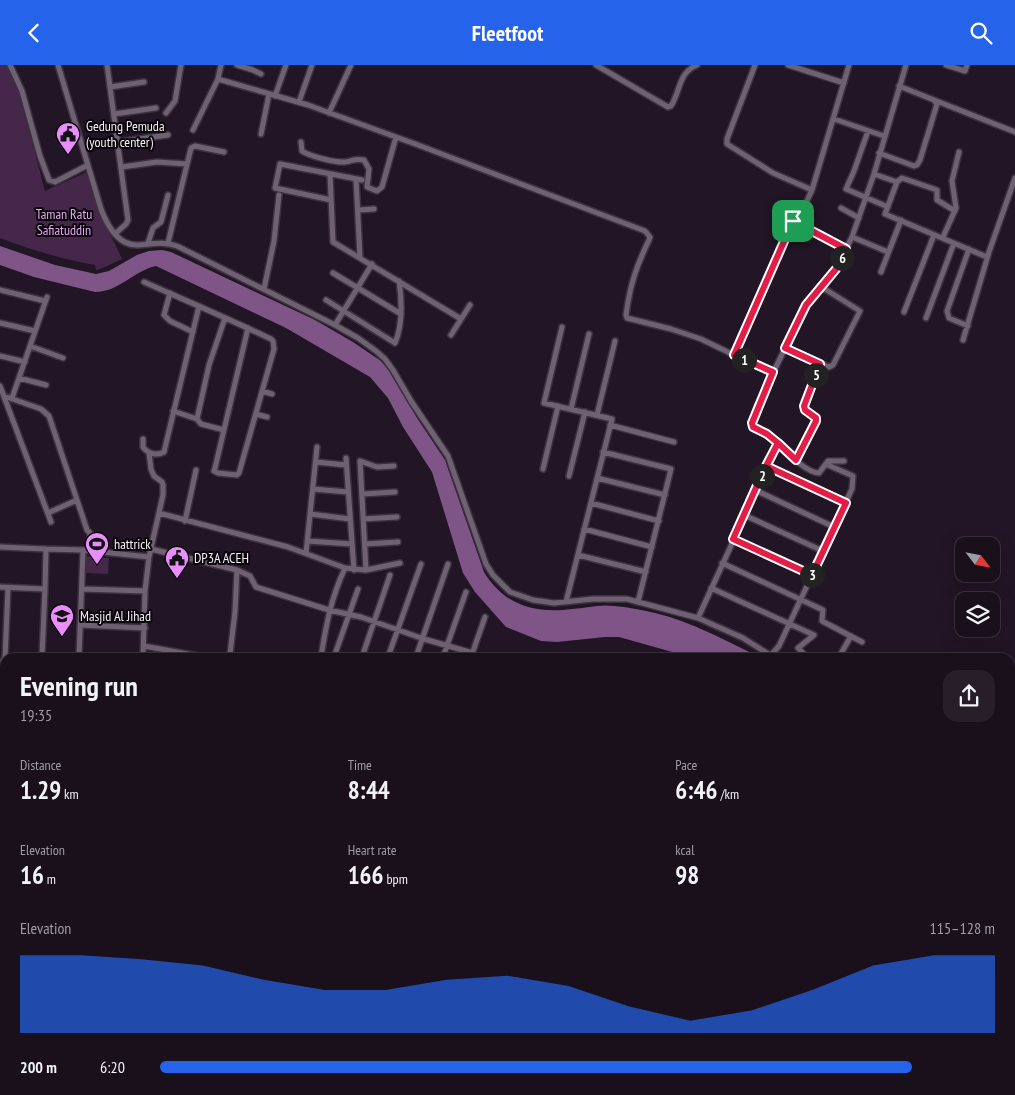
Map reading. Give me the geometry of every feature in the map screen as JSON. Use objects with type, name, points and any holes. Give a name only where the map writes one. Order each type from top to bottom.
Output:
[{"type":"street","points":[[10,65],[22,91],[40,156],[49,180],[55,182],[88,165]]},
{"type":"street","points":[[58,65],[104,216],[115,234],[133,245],[168,243],[335,325],[385,359],[394,370],[411,401],[448,456],[482,553],[493,575],[510,592],[524,598],[546,602],[618,598],[638,602],[698,618],[743,638],[767,653]]},
{"type":"street","points":[[106,65],[122,167],[128,220],[115,234]]},
{"type":"street","points":[[166,113],[175,101],[181,65]]},
{"type":"street","points":[[193,130],[218,79],[221,65]]},
{"type":"street","points":[[237,65],[248,66],[261,74]]},
{"type":"street","points":[[261,134],[272,95],[286,65]]},
{"type":"street","points":[[299,102],[312,65]]},
{"type":"street","points":[[329,113],[351,65]]},
{"type":"street","points":[[596,65],[668,107],[671,106],[674,100],[685,72],[697,65]]},
{"type":"street","points":[[755,65],[727,144],[773,173],[812,190]]},
{"type":"street","points":[[788,65],[844,83]]},
{"type":"street","points":[[734,355],[797,212],[806,203],[812,190],[849,65]]},
{"type":"street","points":[[844,461],[828,461],[817,473],[806,468],[767,434],[753,427],[752,423],[773,372],[806,305],[836,269],[852,237],[874,174],[906,65]]},
{"type":"street","points":[[946,65],[965,71],[967,65]]},
{"type":"street","points":[[218,79],[299,102],[645,231],[650,241],[636,267],[629,291],[627,318],[702,339],[773,372]]},
{"type":"street","points":[[110,87],[144,82]]},
{"type":"street","points":[[899,86],[1015,132]]},
{"type":"street","points":[[879,153],[914,166],[917,165],[937,104],[934,100]]},
{"type":"street","points":[[114,114],[156,108]]},
{"type":"street","points":[[834,119],[884,136]]},
{"type":"street","points":[[868,131],[846,188],[866,199],[888,207]]},
{"type":"street","points":[[118,142],[168,135]]},
{"type":"street","points":[[301,142],[302,151],[309,155],[341,162],[356,159],[364,160],[369,169],[367,187],[377,191],[382,187],[396,137]]},
{"type":"street","points":[[168,243],[191,148],[195,145],[224,152]]},
{"type":"street","points":[[943,237],[955,211],[956,205],[952,181],[959,152]]},
{"type":"street","points":[[122,167],[157,162],[187,164]]},
{"type":"street","points":[[331,200],[275,188],[280,164],[359,179],[360,257]]},
{"type":"street","points":[[330,174],[333,242],[461,319]]},
{"type":"street","points":[[874,174],[897,181],[902,179],[937,190],[936,199],[955,211]]},
{"type":"street","points":[[963,340],[987,257],[1015,178]]},
{"type":"street","points":[[897,181],[885,214],[987,257]]},
{"type":"street","points":[[148,243],[153,228],[161,222],[168,195]]},
{"type":"street","points":[[264,289],[274,241],[279,195]]},
{"type":"street","points":[[841,208],[859,218]]},
{"type":"street","points":[[358,210],[374,209]]},
{"type":"street","points":[[881,272],[901,220]]},
{"type":"street","points":[[793,221],[846,249]]},
{"type":"street","points":[[904,312],[934,235]]},
{"type":"street","points":[[852,237],[888,252]]},
{"type":"street","points":[[926,318],[954,243]]},
{"type":"street","points":[[968,326],[949,318],[947,311],[969,249]]},
{"type":"street","points":[[335,325],[372,264]]},
{"type":"street","points":[[334,273],[401,314]]},
{"type":"street","points":[[326,300],[395,343],[399,336],[401,314],[399,281]]},
{"type":"street","points":[[144,282],[248,328],[271,339],[274,344],[240,470],[237,475],[218,473],[214,471],[248,328]]},
{"type":"street","points":[[785,348],[820,364],[829,367],[833,365],[860,313],[858,309],[820,286]]},
{"type":"street","points":[[0,290],[46,299],[12,399]]},
{"type":"street","points":[[170,293],[164,315],[170,321],[193,332]]},
{"type":"street","points":[[451,335],[470,305]]},
{"type":"street","points":[[149,453],[160,454],[164,451],[199,306]]},
{"type":"street","points":[[197,419],[209,365],[225,318]]},
{"type":"street","points":[[0,323],[35,331]]},
{"type":"street","points":[[562,327],[544,403],[612,419],[566,602]]},
{"type":"street","points":[[571,409],[589,334]]},
{"type":"street","points":[[596,415],[615,341]]},
{"type":"street","points":[[30,346],[63,358]]},
{"type":"street","points":[[0,356],[25,362]]},
{"type":"street","points":[[796,460],[816,419],[805,410],[804,406],[820,364]]},
{"type":"street","points":[[19,378],[46,385]]},
{"type":"street","points":[[0,386],[51,522]]},
{"type":"street","points":[[262,391],[272,394]]},
{"type":"street","points":[[4,396],[41,409],[49,416],[87,530],[90,533],[91,551]]},
{"type":"street","points":[[543,469],[558,406]]},
{"type":"street","points":[[173,411],[197,419],[200,424],[224,430]]},
{"type":"street","points":[[569,476],[585,413]]},
{"type":"street","points":[[256,414],[267,417]]},
{"type":"street","points":[[610,425],[674,442]]},
{"type":"street","points":[[143,439],[143,447],[149,453],[154,476],[163,485],[159,513],[148,557],[143,653]]},
{"type":"street","points":[[698,618],[778,443]]},
{"type":"street","points":[[306,553],[317,447]]},
{"type":"street","points":[[604,452],[671,469],[638,602]]},
{"type":"street","points":[[346,458],[354,570]]},
{"type":"street","points":[[366,570],[360,461],[377,467],[394,466]]},
{"type":"street","points":[[316,462],[346,465]]},
{"type":"street","points":[[774,653],[790,624],[852,489],[853,476],[828,465]]},
{"type":"street","points":[[766,466],[846,503]]},
{"type":"street","points":[[185,521],[196,470]]},
{"type":"street","points":[[597,478],[665,495]]},
{"type":"street","points":[[313,489],[348,492]]},
{"type":"street","points":[[755,490],[834,527]]},
{"type":"street","points":[[362,494],[395,492]]},
{"type":"street","points":[[48,513],[77,500]]},
{"type":"street","points":[[591,503],[659,521]]},
{"type":"street","points":[[159,513],[288,547],[345,569],[366,570],[400,563]]},
{"type":"street","points":[[310,514],[350,519]]},
{"type":"street","points":[[744,515],[823,551]]},
{"type":"street","points":[[363,519],[397,517]]},
{"type":"street","points":[[584,529],[652,547]]},
{"type":"street","points":[[733,539],[812,575]]},
{"type":"street","points":[[308,541],[352,544]]},
{"type":"street","points":[[365,544],[398,542]]},
{"type":"street","points":[[0,547],[91,551],[148,557]]},
{"type":"street","points":[[42,653],[46,549]]},
{"type":"street","points":[[151,549],[236,570],[250,575],[256,587],[349,614],[466,653]]},
{"type":"street","points":[[79,653],[83,551]]},
{"type":"street","points":[[578,555],[646,572]]},
{"type":"street","points":[[722,563],[823,610],[822,621],[862,642]]},
{"type":"street","points":[[389,653],[421,564]]},
{"type":"street","points":[[418,653],[448,564]]},
{"type":"street","points":[[322,653],[329,609],[345,569]]},
{"type":"street","points":[[230,653],[235,612],[236,570]]},
{"type":"street","points":[[363,653],[390,575]]},
{"type":"street","points":[[0,587],[45,589]]},
{"type":"street","points":[[5,653],[8,588]]},
{"type":"street","points":[[711,588],[814,635],[798,648],[803,653]]},
{"type":"street","points":[[82,589],[145,591]]},
{"type":"street","points":[[335,653],[358,589]]},
{"type":"street","points":[[444,653],[466,592]]},
{"type":"street","points":[[473,653],[485,617]]},
{"type":"street","points":[[0,624],[7,624]]},
{"type":"street","points":[[80,625],[145,628]]},
{"type":"street","points":[[841,653],[851,636]]},
{"type":"street","points":[[144,646],[182,653]]},
{"type":"green space","name":"Taman Ratu Safiatuddin","points":[[0,65],[7,65],[18,88],[45,191],[87,172],[99,210],[122,259],[96,270],[95,265],[47,254],[0,238]]},
{"type":"green space","name":"hattrick","points":[[86,556],[109,558],[108,574],[85,573]]},
{"type":"shaded area","points":[[0,246],[55,265],[96,274],[109,271],[137,255],[149,251],[162,250],[171,252],[315,320],[381,361],[389,371],[445,460],[484,572],[492,583],[511,600],[521,605],[545,610],[609,606],[655,613],[696,627],[752,653],[676,653],[619,637],[557,642],[541,641],[506,627],[475,592],[463,573],[432,472],[403,427],[388,398],[370,377],[286,328],[156,266],[140,272],[111,289],[95,292],[34,277],[0,265]]},
{"type":"place","name":"Gedung Pemuda (youth center)","points":[[68,155]]},
{"type":"place","name":"hattrick","points":[[97,565]]},
{"type":"place","name":"DP3A ACEH","points":[[177,579]]},
{"type":"place","name":"Masjid Al Jihad","points":[[62,637]]},
{"type":"route","points":[[793,221],[734,355],[773,372],[752,423],[753,427],[767,434],[778,443],[766,466],[757,485],[733,539],[812,575],[846,503],[766,466],[778,443],[796,460],[816,421],[816,418],[805,410],[804,406],[820,364],[785,348],[806,305],[836,269],[846,249],[793,221]]}]
